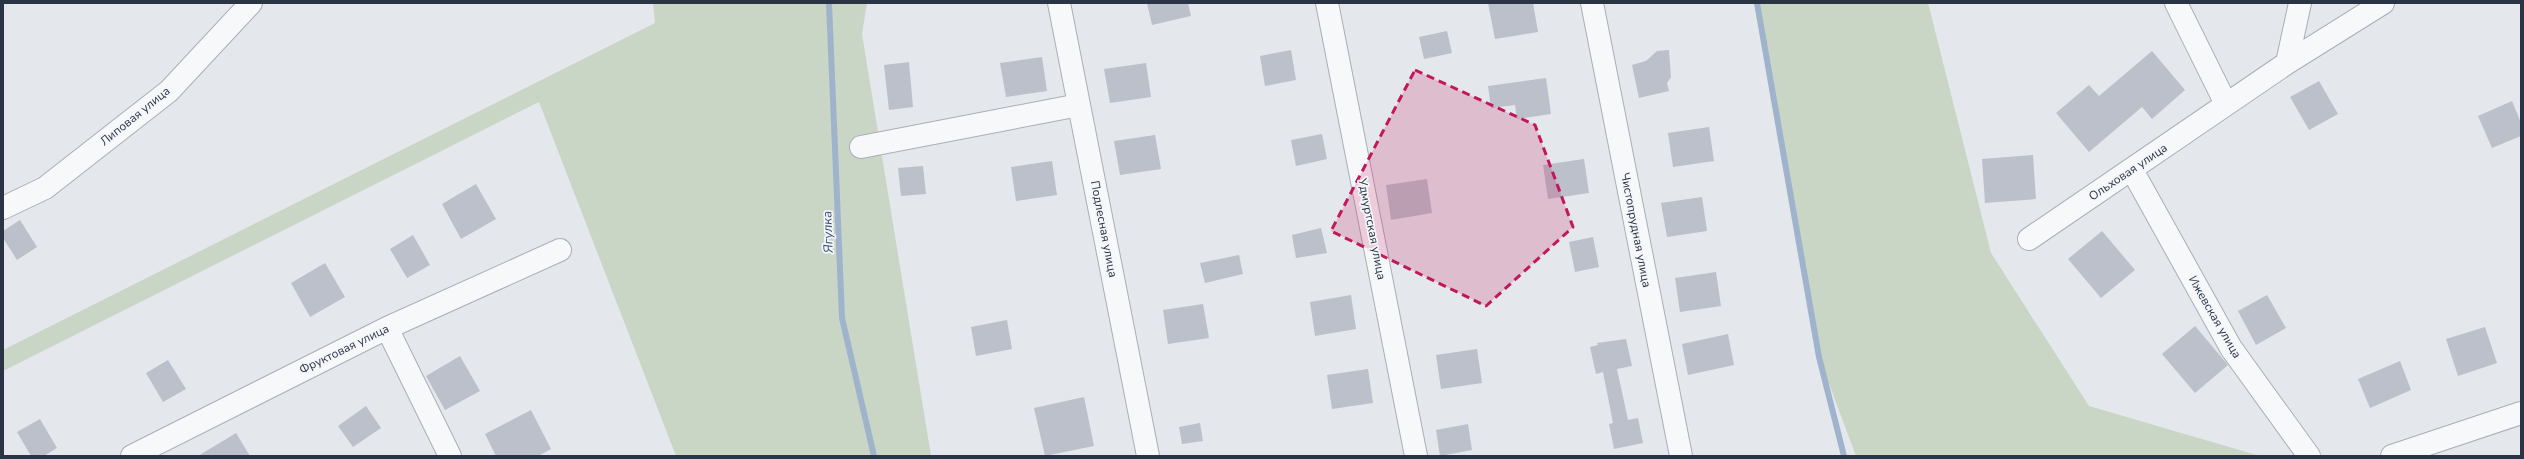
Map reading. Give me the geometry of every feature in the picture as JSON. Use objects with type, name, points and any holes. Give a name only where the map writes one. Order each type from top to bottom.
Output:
[{"type":"street","name":"Липовая улица","points":[[3,208],[45,188],[169,91],[251,3]]},
{"type":"street","name":"Подлесная улица","points":[[1059,3],[1148,456]]},
{"type":"street","name":"Удмуртская улица","points":[[1327,3],[1416,456]]},
{"type":"street","name":"Чистопрудная улица","points":[[1592,3],[1681,456]]},
{"type":"street","points":[[2176,3],[2226,104]]},
{"type":"street","points":[[2286,63],[2300,3]]},
{"type":"street","name":"Ольховая улица","points":[[2029,239],[2132,170],[2286,63],[2383,3]]},
{"type":"street","points":[[861,147],[1079,105]]},
{"type":"street","name":"Ижевская улица","points":[[2132,170],[2231,348],[2309,456]]},
{"type":"street","name":"Фруктовая улица","points":[[132,456],[387,328],[560,250]]},
{"type":"street","points":[[387,328],[450,456]]},
{"type":"street","points":[[2392,456],[2521,413]]},
{"type":"highlighted area","points":[[1415,70],[1535,125],[1573,227],[1486,306],[1331,231]]},
{"type":"green space","points":[[653,3],[867,3],[862,34],[931,456],[676,456],[539,102],[3,371],[3,350],[655,23]]},
{"type":"green space","points":[[1757,3],[1928,3],[1991,253],[2089,406],[2260,456],[1856,456],[1819,357]]},
{"type":"building","points":[[1147,3],[1188,3],[1191,16],[1152,25]]},
{"type":"building","points":[[1488,3],[1533,3],[1538,32],[1495,39]]},
{"type":"building","points":[[1447,31],[1452,53],[1424,59],[1419,37]]},
{"type":"building","points":[[1291,50],[1296,80],[1265,86],[1260,56]]},
{"type":"building","points":[[1669,50],[1671,77],[1667,83],[1669,91],[1639,98],[1632,65],[1646,61],[1657,51]]},
{"type":"building","points":[[2152,51],[2185,90],[2152,119],[2142,107],[2089,152],[2056,113],[2089,85],[2099,96]]},
{"type":"building","points":[[1042,57],[1047,91],[1006,97],[1000,63]]},
{"type":"building","points":[[909,62],[913,107],[889,110],[884,65]]},
{"type":"building","points":[[1146,63],[1151,97],[1110,103],[1104,69]]},
{"type":"building","points":[[1546,78],[1551,114],[1517,119],[1515,105],[1491,108],[1488,86]]},
{"type":"building","points":[[2319,81],[2338,114],[2309,130],[2290,97]]},
{"type":"building","points":[[2512,101],[2521,123],[2521,136],[2492,148],[2478,116]]},
{"type":"building","points":[[1709,127],[1714,161],[1673,167],[1668,133]]},
{"type":"building","points":[[1322,134],[1327,159],[1296,166],[1291,140]]},
{"type":"building","points":[[1155,135],[1161,169],[1120,175],[1114,141]]},
{"type":"building","points":[[2033,155],[2036,199],[1985,203],[1982,159]]},
{"type":"building","points":[[1584,159],[1589,193],[1548,199],[1543,165]]},
{"type":"building","points":[[1052,161],[1057,195],[1016,201],[1011,167]]},
{"type":"building","points":[[923,166],[926,194],[901,196],[898,168]]},
{"type":"building","points":[[1427,179],[1432,213],[1391,220],[1386,185]]},
{"type":"building","points":[[476,184],[496,219],[461,239],[442,204]]},
{"type":"building","points":[[1702,197],[1707,231],[1667,237],[1661,203]]},
{"type":"building","points":[[20,220],[37,247],[17,260],[3,238],[3,231]]},
{"type":"building","points":[[1321,228],[1327,253],[1296,258],[1292,235]]},
{"type":"building","points":[[2102,231],[2135,270],[2101,298],[2068,259]]},
{"type":"building","points":[[413,235],[430,265],[407,278],[390,249]]},
{"type":"building","points":[[1593,237],[1599,267],[1575,272],[1569,242]]},
{"type":"building","points":[[1239,255],[1243,274],[1205,283],[1200,263]]},
{"type":"building","points":[[325,263],[345,297],[310,317],[291,283]]},
{"type":"building","points":[[1716,272],[1721,306],[1680,312],[1675,278]]},
{"type":"building","points":[[1351,295],[1356,329],[1315,336],[1310,302]]},
{"type":"building","points":[[2267,295],[2286,328],[2256,345],[2238,311]]},
{"type":"building","points":[[1203,304],[1209,338],[1168,344],[1163,310]]},
{"type":"building","points":[[1007,320],[1012,349],[976,356],[971,327]]},
{"type":"building","points":[[2195,326],[2228,365],[2195,393],[2162,354]]},
{"type":"building","points":[[2485,327],[2497,363],[2458,376],[2446,339]]},
{"type":"building","points":[[1728,334],[1734,365],[1688,375],[1682,344]]},
{"type":"building","points":[[1626,339],[1632,366],[1617,369],[1628,420],[1638,418],[1643,443],[1614,449],[1609,424],[1613,423],[1603,372],[1596,374],[1590,347],[1598,345],[1597,343]]},
{"type":"building","points":[[1477,349],[1482,383],[1441,389],[1436,355]]},
{"type":"building","points":[[460,356],[480,391],[445,410],[426,376]]},
{"type":"building","points":[[168,360],[186,389],[163,402],[146,373]]},
{"type":"building","points":[[2400,361],[2411,390],[2370,408],[2358,379]]},
{"type":"building","points":[[1368,369],[1373,403],[1332,409],[1327,375]]},
{"type":"building","points":[[1084,397],[1094,446],[1045,456],[1034,408]]},
{"type":"building","points":[[366,406],[381,428],[353,447],[338,426]]},
{"type":"building","points":[[531,410],[551,449],[538,456],[496,456],[485,434]]},
{"type":"building","points":[[40,419],[57,448],[44,456],[31,456],[17,432]]},
{"type":"building","points":[[1200,423],[1203,441],[1182,444],[1179,427]]},
{"type":"building","points":[[1468,424],[1472,450],[1440,456],[1436,430]]},
{"type":"building","points":[[236,433],[250,456],[198,456]]},
{"type":"waterway","name":"Ягулка","points":[[829,3],[842,318],[874,456]]},
{"type":"waterway","points":[[1757,3],[1819,357],[1844,456]]}]
